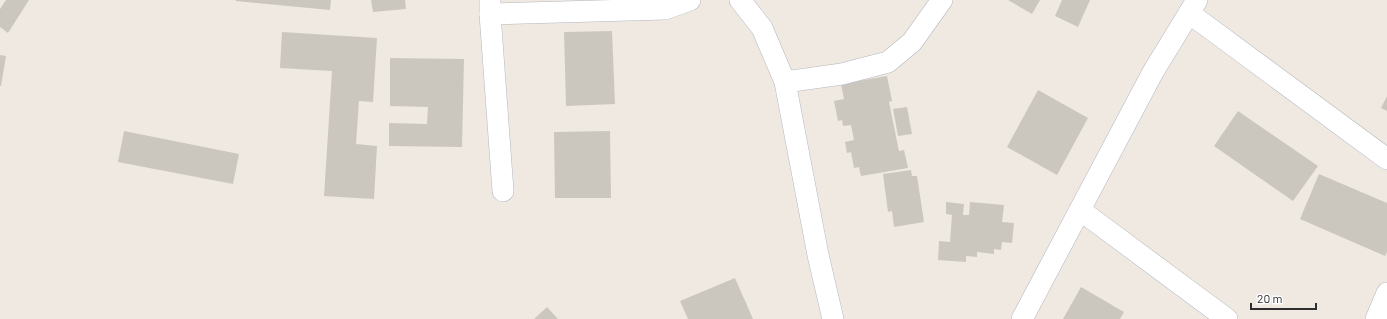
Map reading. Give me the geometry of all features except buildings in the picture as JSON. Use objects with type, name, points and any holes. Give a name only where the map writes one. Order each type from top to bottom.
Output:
[{"type":"street","points":[[504,191],[490,7],[665,9],[690,0]]},
{"type":"street","points":[[740,0],[762,28],[785,82],[818,255],[833,319]]},
{"type":"street","points":[[785,82],[842,74],[888,62],[912,42],[942,0]]},
{"type":"street","points":[[1022,319],[1152,72],[1193,7],[1387,159]]},
{"type":"street","points":[[1080,210],[1227,319]]},
{"type":"street","points":[[1376,319],[1387,293]]}]
